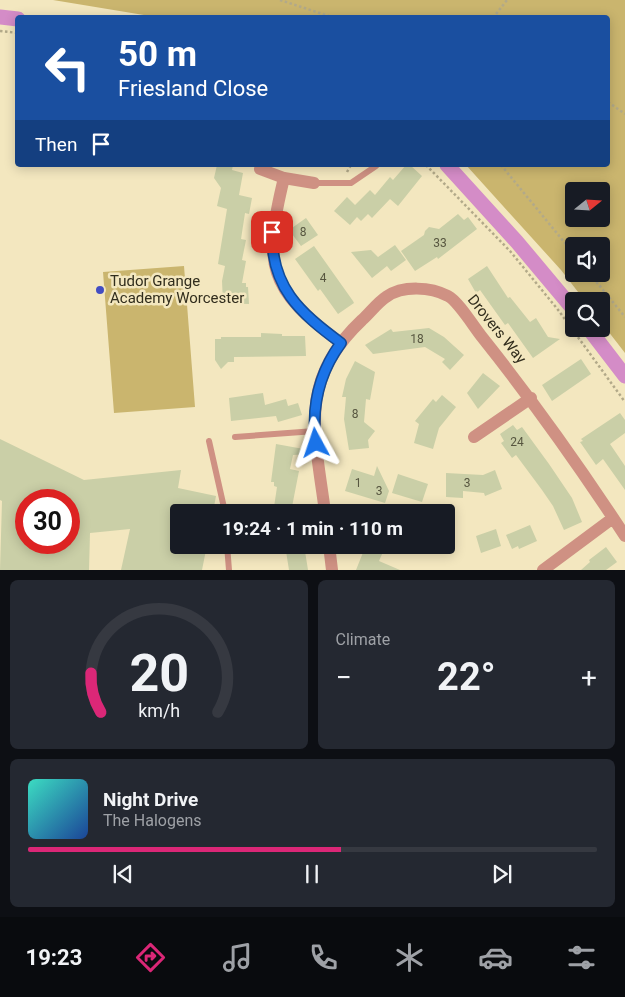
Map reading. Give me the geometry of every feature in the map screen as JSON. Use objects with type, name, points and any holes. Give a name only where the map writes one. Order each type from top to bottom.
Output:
[{"type":"street","points":[[258,167],[284,178],[314,183]]},
{"type":"street","points":[[284,178],[272,232],[272,253],[278,275],[290,297],[309,320],[341,343]]},
{"type":"street","name":"Drovers Way","points":[[324,504],[314,411],[317,394],[328,362],[348,334],[387,296],[406,289],[428,289],[450,297],[531,398],[625,536]]},
{"type":"street","points":[[474,437],[531,398]]},
{"type":"street","points":[[543,570],[613,518]]},
{"type":"street","points":[[330,554],[332,570]]},
{"type":"lane","points":[[314,183],[351,183],[375,167]]},
{"type":"lane","points":[[235,437],[315,431]]},
{"type":"lane","points":[[209,441],[222,504]]},
{"type":"lane","points":[[227,554],[228,570]]},
{"type":"path","points":[[280,0],[326,15]]},
{"type":"path","points":[[495,15],[507,0]]},
{"type":"path","points":[[0,31],[15,33]]},
{"type":"path","points":[[610,103],[625,114]]},
{"type":"path","points":[[428,167],[510,251],[559,311],[625,402]]},
{"type":"path","points":[[503,167],[565,243]]},
{"type":"path","points":[[597,282],[625,317]]},
{"type":"shaded area","points":[[53,0],[625,0],[625,353],[610,334],[610,292],[578,292],[570,282],[610,282],[610,237],[565,237],[565,275],[468,167],[610,167],[610,15],[144,15]]},
{"type":"shaded area","points":[[184,266],[195,407],[114,413],[103,272]]},
{"type":"building","points":[[217,167],[233,167],[232,170],[243,173],[239,195],[252,198],[249,214],[245,213],[241,239],[246,240],[242,260],[246,261],[242,283],[246,283],[246,287],[248,287],[249,304],[223,303],[222,281],[225,266],[218,264],[227,209],[217,206],[221,188],[214,178]]},
{"type":"building","points":[[404,167],[412,167],[422,176],[398,206],[390,199],[372,218],[368,214],[361,221],[357,217],[350,225],[334,211],[347,197],[355,205],[370,190],[375,195],[390,177],[393,180]]},
{"type":"building","points":[[458,214],[464,220],[468,217],[477,229],[438,259],[437,257],[415,271],[401,251],[424,235],[429,227],[439,229]]},
{"type":"building","points":[[306,218],[318,235],[301,246],[289,230]]},
{"type":"building","points":[[395,245],[406,260],[391,271],[387,266],[372,278],[351,252],[371,250],[378,257]]},
{"type":"building","points":[[314,246],[354,303],[338,314],[320,289],[318,291],[295,259]]},
{"type":"building","points":[[487,266],[508,298],[510,297],[530,322],[536,318],[548,337],[560,339],[533,358],[508,323],[505,325],[480,290],[476,293],[468,279]]},
{"type":"building","points":[[429,328],[444,337],[464,355],[450,370],[442,362],[445,359],[425,347],[373,354],[365,345],[391,329],[393,332]]},
{"type":"building","points":[[261,333],[282,334],[282,336],[305,336],[306,356],[234,357],[234,362],[228,362],[221,369],[215,360],[215,339],[221,339],[221,337],[261,337]]},
{"type":"building","points":[[581,359],[591,374],[552,401],[542,385]]},
{"type":"building","points":[[355,361],[375,372],[370,400],[366,399],[364,422],[375,431],[368,440],[369,448],[349,450],[344,419],[346,397],[342,397],[346,379]]},
{"type":"building","points":[[483,373],[500,386],[478,409],[467,393]]},
{"type":"building","points":[[263,393],[265,405],[286,399],[288,406],[298,403],[302,415],[278,422],[276,416],[231,421],[229,398]]},
{"type":"building","points":[[442,395],[456,407],[439,428],[433,449],[414,443],[419,424],[415,421],[433,399],[436,402]]},
{"type":"building","points":[[620,413],[625,420],[625,433],[610,444],[625,466],[625,490],[603,459],[596,465],[580,442],[583,441],[581,439]]},
{"type":"building","points":[[513,425],[517,430],[522,427],[549,464],[572,498],[582,522],[564,530],[553,506],[542,490],[516,455],[512,458],[501,443],[504,441],[500,434]]},
{"type":"building","points":[[0,439],[84,480],[181,470],[178,488],[216,496],[214,504],[170,504],[170,554],[205,554],[202,570],[121,570],[130,529],[90,533],[89,570],[0,570],[2,501],[0,500]]},
{"type":"building","points":[[276,444],[309,450],[309,454],[293,455],[290,469],[299,471],[293,504],[274,504],[277,487],[274,486],[274,482],[271,482]]},
{"type":"building","points":[[377,466],[389,491],[385,503],[345,491],[352,469],[374,476]]},
{"type":"building","points":[[495,470],[502,489],[485,496],[484,493],[463,491],[463,498],[446,497],[446,473],[483,475]]},
{"type":"building","points":[[398,474],[428,484],[422,502],[392,493]]},
{"type":"building","points":[[530,525],[537,541],[519,549],[518,546],[512,549],[506,535]]},
{"type":"building","points":[[496,529],[501,546],[481,553],[476,536]]},
{"type":"building","points":[[606,547],[617,562],[606,570],[581,570],[590,562],[589,560]]},
{"type":"building","points":[[286,554],[305,554],[308,570],[289,570]]},
{"type":"building","points":[[362,554],[382,554],[379,561],[400,570],[356,570]]},
{"type":"waterway","points":[[0,17],[15,19]]},
{"type":"waterway","points":[[449,167],[517,242],[565,299]]},
{"type":"waterway","points":[[595,337],[625,376]]},
{"type":"place","name":"Tudor Grange Academy Worcester","points":[[100,290]]},
{"type":"route","points":[[272,232],[272,253],[278,275],[290,297],[309,320],[341,343],[328,362],[317,394],[314,411],[316,443]]}]
